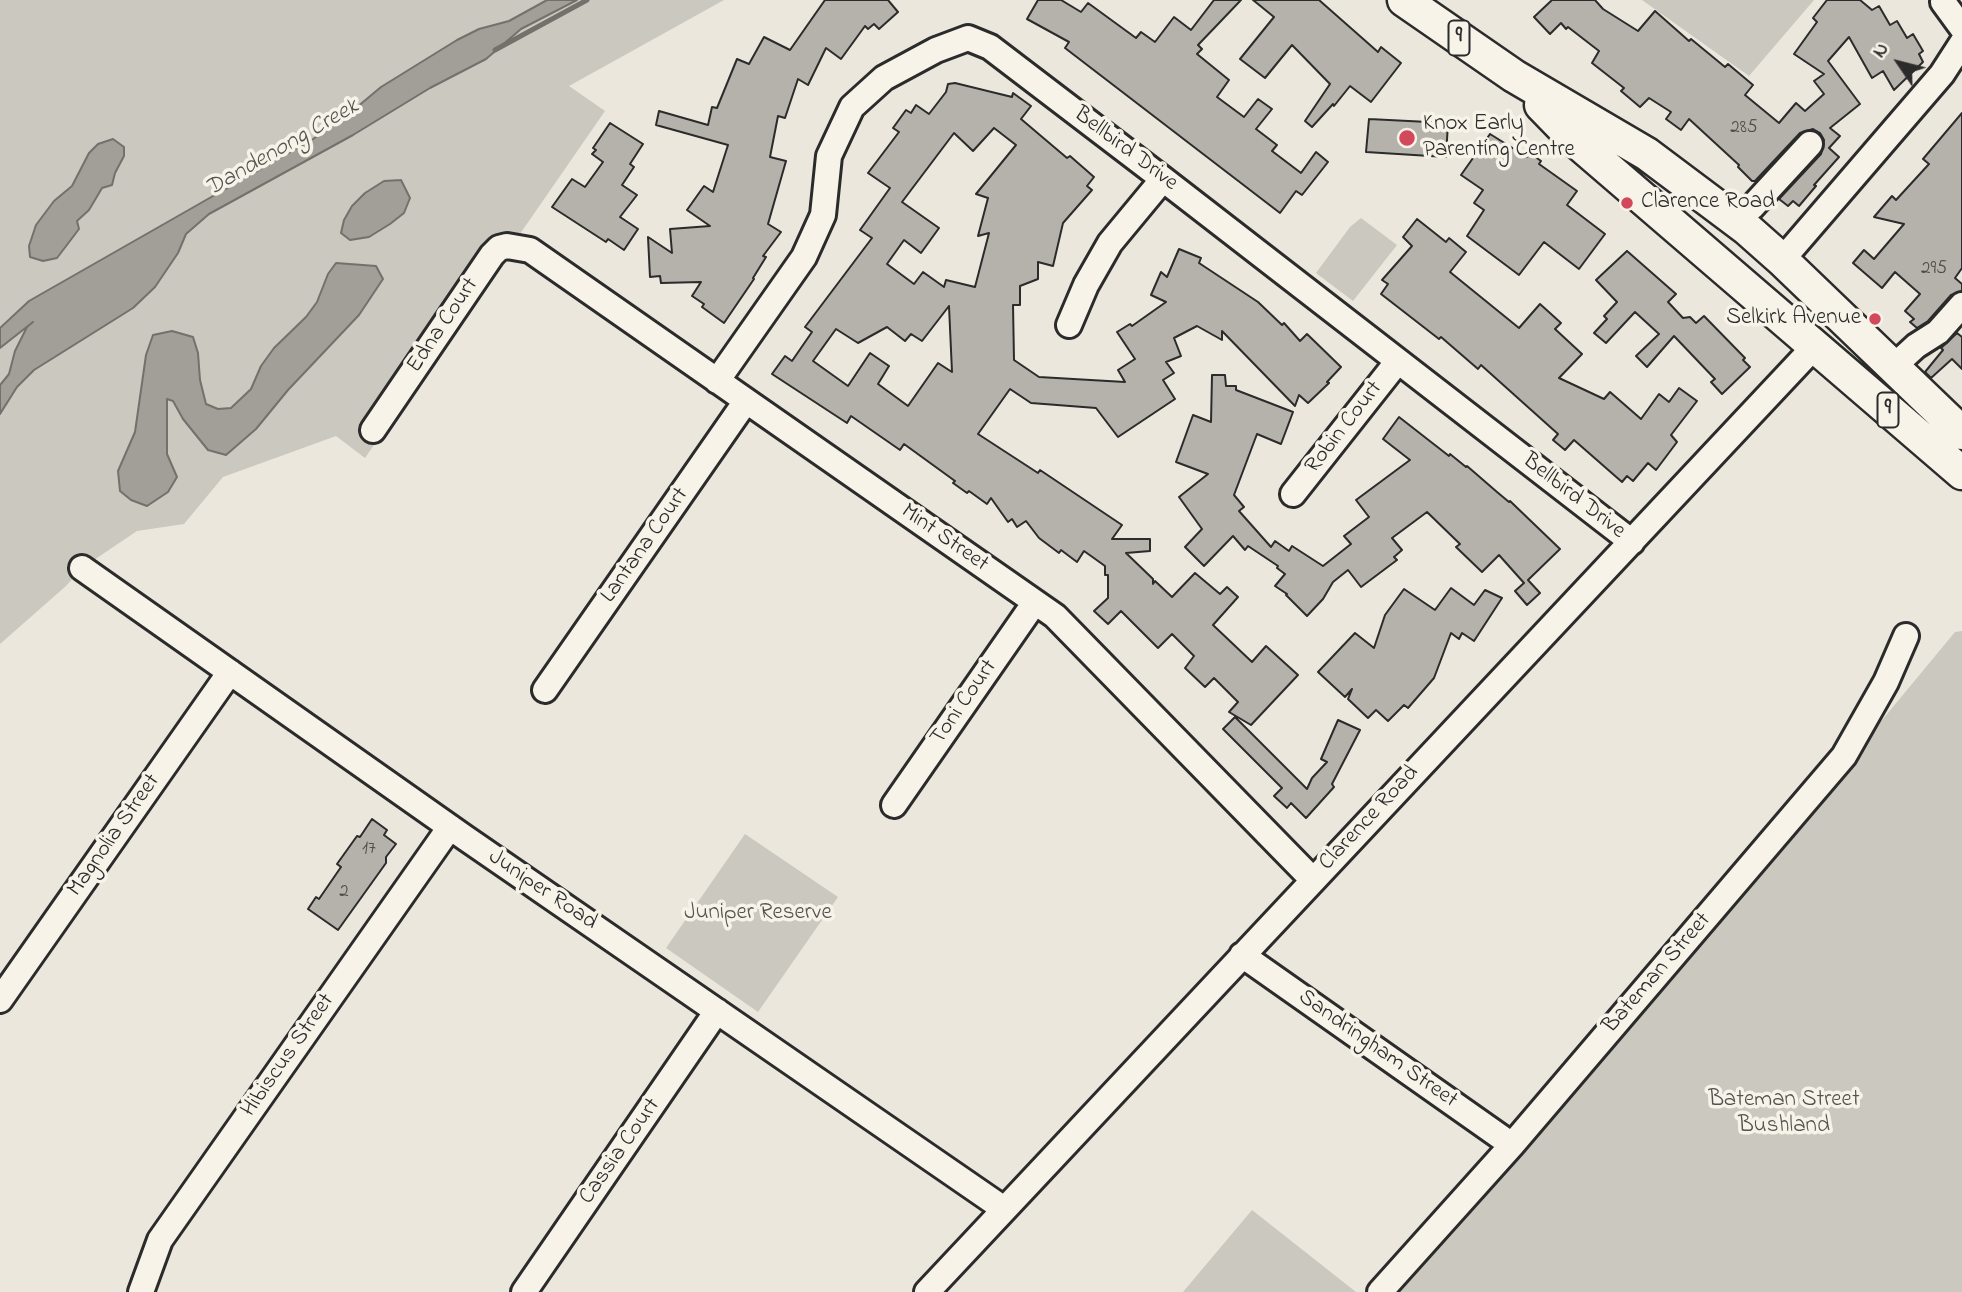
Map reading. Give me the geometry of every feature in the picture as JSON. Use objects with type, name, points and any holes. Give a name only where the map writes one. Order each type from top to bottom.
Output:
[{"type":"main road","name":"9","points":[[1404,0],[1514,76],[1647,154],[1733,218],[1782,260],[1962,433]]},
{"type":"main road","name":"9","points":[[1514,76],[1576,141],[1962,473]]},
{"type":"main road","points":[[1754,294],[1782,260]]},
{"type":"main road","points":[[1814,347],[1843,320]]},
{"type":"street","points":[[1949,4],[1962,28]]},
{"type":"street","name":"Bellbird Drive","points":[[717,381],[804,257],[823,215],[829,156],[852,107],[884,78],[936,50],[968,38],[990,47],[1632,542]]},
{"type":"street","points":[[1942,74],[1962,43]]},
{"type":"street","points":[[1782,260],[1942,74],[1962,56]]},
{"type":"street","points":[[1733,218],[1752,207],[1810,144]]},
{"type":"street","points":[[1069,326],[1086,285],[1110,243],[1163,179]]},
{"type":"street","name":"Edna Court","points":[[373,430],[492,256],[499,248],[507,246],[530,250]]},
{"type":"street","name":"Mint Street","points":[[530,250],[1055,616],[1312,880]]},
{"type":"street","points":[[1892,368],[1916,346],[1938,332],[1962,305]]},
{"type":"street","name":"Clarence Road","points":[[926,1292],[1814,347]]},
{"type":"street","name":"Robin Court","points":[[1293,494],[1398,361]]},
{"type":"street","name":"Lantana Court","points":[[545,690],[746,401]]},
{"type":"street","name":"Juniper Road","points":[[82,568],[450,827],[1004,1209]]},
{"type":"street","name":"Toni Court","points":[[894,805],[1035,602]]},
{"type":"street","name":"Bateman Street","points":[[1380,1292],[1512,1145],[1844,756],[1886,682],[1906,636]]},
{"type":"street","name":"Magnolia Street","points":[[0,1000],[230,671]]},
{"type":"street","name":"Hibiscus Street","points":[[141,1292],[160,1240],[450,827]]},
{"type":"street","name":"Sandringham Street","points":[[1242,955],[1512,1145]]},
{"type":"street","name":"Cassia Court","points":[[524,1292],[717,1011]]},
{"type":"green space","points":[[0,0],[724,0],[569,86],[605,111],[365,458],[336,436],[223,477],[184,524],[137,531],[82,568],[66,586],[0,644]]},
{"type":"green space","points":[[1642,0],[1814,0],[1749,76]]},
{"type":"green space","points":[[1361,218],[1397,245],[1353,301],[1316,273],[1350,227]]},
{"type":"green space","name":"Bateman Street Bushland","points":[[1962,631],[1962,1292],[1390,1292],[1685,958],[1955,632]]},
{"type":"green space","name":"Juniper Reserve","points":[[745,834],[838,897],[758,1012],[666,948]]},
{"type":"green space","points":[[1252,1210],[1356,1292],[1183,1292]]},
{"type":"shaded area","points":[[547,0],[577,0],[521,29],[486,59],[209,214],[186,234],[178,253],[155,287],[133,308],[34,370],[17,387],[0,414],[0,385],[9,374],[15,351],[27,327],[33,322],[0,348],[0,328],[29,301],[313,139],[344,118],[381,87],[457,40],[479,29],[509,21]]},
{"type":"shaded area","points":[[113,139],[124,147],[124,156],[112,185],[102,188],[89,210],[77,221],[79,229],[57,258],[43,261],[30,257],[29,246],[36,225],[54,201],[72,186],[89,153],[98,144]]},
{"type":"shaded area","points":[[401,180],[410,198],[404,213],[369,237],[350,240],[341,233],[344,220],[352,206],[365,193],[384,181]]},
{"type":"shaded area","points":[[336,263],[376,266],[383,279],[359,315],[288,390],[256,429],[226,455],[208,450],[183,419],[173,401],[167,399],[167,454],[177,477],[168,492],[147,506],[131,500],[120,491],[118,471],[135,432],[146,355],[153,335],[172,331],[193,337],[206,404],[218,409],[231,408],[251,389],[261,366],[274,348],[306,317],[317,302],[328,274]]},
{"type":"building","points":[[825,0],[888,0],[898,12],[879,29],[874,24],[868,29],[865,26],[841,59],[826,48],[808,85],[798,79],[785,118],[778,116],[770,157],[786,161],[768,224],[781,232],[763,256],[766,257],[754,279],[724,323],[692,296],[701,282],[661,283],[660,276],[650,277],[648,237],[672,253],[670,229],[710,226],[687,210],[704,186],[713,192],[728,145],[656,125],[659,111],[708,125],[712,107],[717,108],[737,59],[749,64],[764,37],[790,50]]},
{"type":"building","points":[[1038,0],[1061,0],[1081,12],[1088,3],[1136,38],[1141,32],[1155,42],[1174,17],[1191,30],[1214,0],[1241,0],[1198,45],[1202,49],[1197,54],[1229,80],[1217,97],[1244,117],[1258,99],[1272,109],[1256,129],[1277,145],[1272,151],[1301,173],[1316,152],[1328,162],[1302,195],[1296,191],[1280,213],[1065,48],[1069,42],[1027,19]]},
{"type":"building","points":[[1253,0],[1319,0],[1378,52],[1381,47],[1401,63],[1371,102],[1350,86],[1312,127],[1305,121],[1330,84],[1292,45],[1265,78],[1240,59],[1274,17]]},
{"type":"building","points":[[1552,0],[1595,0],[1603,9],[1638,31],[1655,11],[1689,41],[1691,39],[1725,67],[1728,64],[1753,85],[1745,95],[1779,123],[1796,103],[1805,111],[1824,94],[1814,81],[1824,74],[1794,54],[1817,22],[1813,18],[1827,0],[1860,0],[1872,10],[1879,6],[1890,25],[1897,21],[1907,38],[1913,34],[1923,51],[1919,54],[1923,62],[1894,90],[1883,71],[1872,78],[1849,37],[1828,61],[1860,104],[1830,128],[1840,136],[1829,148],[1839,157],[1799,206],[1793,201],[1788,206],[1779,199],[1821,154],[1824,140],[1820,133],[1813,129],[1800,133],[1755,181],[1752,181],[1739,165],[1689,119],[1681,130],[1666,119],[1671,112],[1649,98],[1640,107],[1621,91],[1624,88],[1592,63],[1599,51],[1568,27],[1566,29],[1561,23],[1550,34],[1534,17]]},
{"type":"building","points":[[955,83],[1012,97],[1013,93],[1031,106],[1021,119],[1094,177],[1087,186],[1092,190],[1063,223],[1053,266],[1038,262],[1038,279],[1020,286],[1020,305],[1013,305],[1014,360],[1039,377],[1125,382],[1118,370],[1135,359],[1117,332],[1130,324],[1132,326],[1166,302],[1151,295],[1161,272],[1167,277],[1179,249],[1201,258],[1199,263],[1258,302],[1282,325],[1284,323],[1300,341],[1307,334],[1341,367],[1308,403],[1299,395],[1295,406],[1222,331],[1222,340],[1197,326],[1174,338],[1181,356],[1166,362],[1174,373],[1163,380],[1175,399],[1118,437],[1096,408],[1031,403],[1010,389],[978,434],[1038,473],[1040,470],[1122,525],[1112,539],[1150,539],[1150,551],[1126,553],[1153,579],[1153,584],[1155,581],[1172,597],[1195,573],[1220,594],[1227,587],[1238,597],[1213,625],[1252,662],[1266,646],[1298,675],[1251,725],[1229,712],[1238,702],[1214,678],[1205,687],[1185,668],[1194,656],[1172,634],[1158,648],[1121,611],[1108,624],[1094,611],[1108,598],[1108,575],[1105,575],[1105,566],[1084,551],[1077,562],[1061,550],[1059,553],[1039,538],[1026,521],[1017,527],[1012,519],[1008,522],[991,498],[987,504],[969,491],[967,493],[953,483],[955,481],[904,444],[900,450],[851,416],[847,423],[772,374],[785,356],[792,361],[812,332],[805,327],[872,238],[860,230],[890,188],[868,173],[899,132],[893,128],[906,110],[911,113],[916,105],[929,114],[946,92],[948,84]],"holes":[[[994,128],[1016,145],[976,194],[988,198],[978,236],[989,233],[975,287],[946,280],[944,287],[923,272],[914,284],[887,264],[904,240],[921,253],[939,228],[902,202],[954,133],[973,151]],[[949,306],[952,372],[938,363],[908,406],[878,384],[889,366],[870,353],[848,386],[813,361],[836,329],[858,343],[887,327],[905,341],[911,334],[922,341]]]},
{"type":"building","points":[[1962,113],[1962,268],[1955,278],[1962,284],[1962,291],[1951,295],[1928,321],[1917,328],[1910,322],[1914,319],[1905,311],[1920,294],[1895,272],[1882,288],[1853,263],[1864,250],[1874,259],[1904,224],[1874,217],[1892,196],[1896,200],[1929,164],[1923,159]]},
{"type":"building","name":"Knox Early Parenting Centre","points":[[1369,119],[1448,123],[1446,157],[1366,152]]},
{"type":"building","points":[[610,123],[643,144],[630,164],[634,167],[622,185],[637,195],[620,217],[638,229],[624,250],[608,239],[606,242],[552,207],[572,179],[585,187],[603,162],[592,154],[596,150],[593,148]]},
{"type":"building","points":[[1490,134],[1527,157],[1530,153],[1541,161],[1539,164],[1577,191],[1567,205],[1605,234],[1579,269],[1544,242],[1519,275],[1467,236],[1484,210],[1474,203],[1483,190],[1461,175]]},
{"type":"building","points":[[1417,219],[1446,242],[1449,238],[1466,252],[1450,272],[1519,328],[1540,304],[1561,323],[1555,329],[1582,354],[1559,378],[1604,399],[1610,392],[1641,419],[1659,394],[1669,402],[1679,388],[1697,401],[1671,435],[1677,442],[1656,470],[1648,463],[1633,481],[1627,476],[1622,482],[1574,440],[1565,450],[1553,440],[1558,434],[1481,365],[1478,369],[1441,337],[1439,339],[1381,294],[1388,284],[1382,280],[1412,246],[1403,237]]},
{"type":"building","points":[[1627,251],[1676,294],[1668,302],[1683,318],[1690,317],[1696,323],[1704,316],[1745,358],[1743,360],[1750,367],[1722,394],[1711,382],[1715,379],[1674,336],[1647,367],[1636,356],[1659,334],[1635,312],[1606,343],[1594,333],[1617,302],[1596,280]]},
{"type":"building","points":[[1957,333],[1962,337],[1962,369],[1952,359],[1931,378],[1925,372],[1943,350],[1941,348]]},
{"type":"building","points":[[1212,375],[1225,375],[1226,386],[1236,386],[1236,390],[1293,412],[1281,444],[1257,434],[1234,495],[1244,507],[1239,511],[1271,547],[1275,541],[1289,551],[1292,546],[1323,566],[1351,544],[1344,536],[1369,517],[1356,500],[1410,460],[1383,439],[1399,417],[1510,501],[1560,549],[1528,580],[1540,593],[1527,605],[1515,591],[1524,583],[1499,555],[1482,572],[1456,547],[1460,544],[1427,512],[1392,538],[1402,550],[1394,557],[1397,560],[1361,587],[1348,570],[1333,582],[1323,599],[1307,616],[1287,594],[1275,586],[1285,574],[1278,566],[1248,546],[1245,550],[1233,536],[1204,566],[1185,547],[1202,529],[1179,497],[1208,474],[1176,462],[1193,415],[1211,422]]},
{"type":"building","points":[[1451,588],[1474,605],[1485,590],[1502,598],[1474,641],[1462,633],[1459,639],[1451,633],[1434,678],[1408,708],[1404,705],[1388,721],[1376,710],[1368,718],[1348,699],[1352,689],[1345,697],[1318,672],[1355,633],[1374,648],[1385,615],[1404,589],[1435,610]]},
{"type":"building","points":[[1235,717],[1307,789],[1312,778],[1327,762],[1321,759],[1338,720],[1360,730],[1332,784],[1334,787],[1306,818],[1291,803],[1287,808],[1274,796],[1282,788],[1223,729]]},
{"type":"building","points":[[372,819],[387,830],[384,835],[396,844],[386,857],[386,863],[338,930],[308,909],[316,897],[319,899],[341,867],[337,864]]},
{"type":"waterway","name":"Dandenong Creek","points":[[495,50],[587,0]]},
{"type":"place","name":"Knox Early Parenting Centre","points":[[1407,138]]},
{"type":"place","name":"Clarence Road","points":[[1627,203]]},
{"type":"place","name":"Selkirk Avenue","points":[[1875,319]]}]
